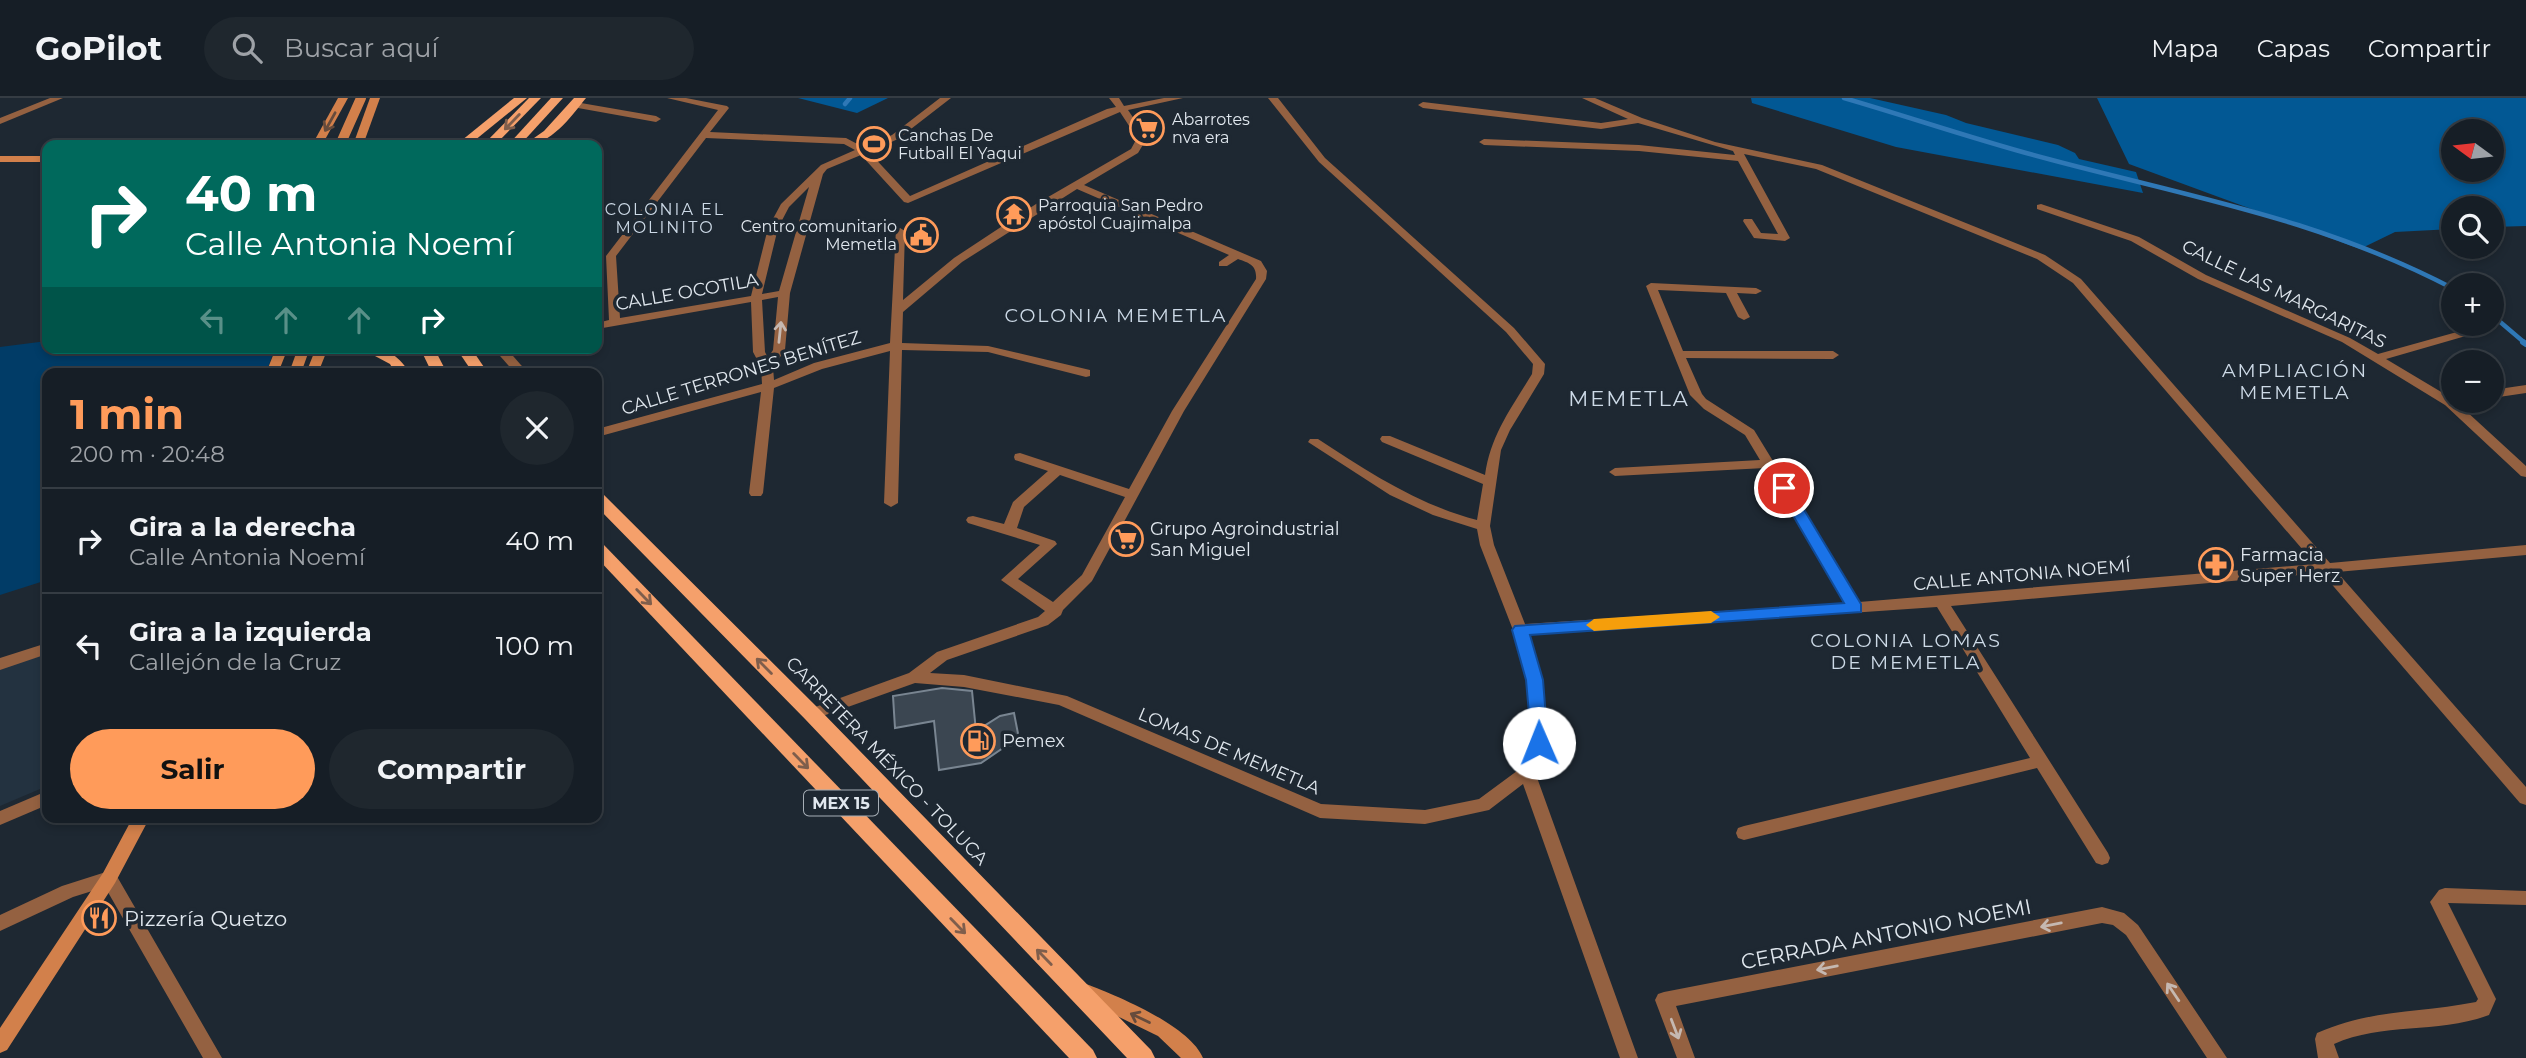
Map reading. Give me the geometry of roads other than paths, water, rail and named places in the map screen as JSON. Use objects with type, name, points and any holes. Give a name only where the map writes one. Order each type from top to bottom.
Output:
[{"type":"main road","points":[[459,140],[511,98]]},
{"type":"main road","points":[[468,140],[521,98]]},
{"type":"main road","points":[[494,140],[536,98]]},
{"type":"main road","points":[[519,140],[557,98]]},
{"type":"main road","points":[[538,140],[581,102]]},
{"type":"main road","points":[[380,354],[396,361],[400,368]]},
{"type":"main road","name":"CARRETERA MÉXICO - TOLUCA","points":[[602,503],[813,714],[1143,1058]]},
{"type":"main road","name":"MEX 15","points":[[602,553],[1085,1058]]},
{"type":"street","points":[[0,121],[58,98]]},
{"type":"street","points":[[342,140],[361,98]]},
{"type":"street","points":[[320,140],[343,99],[374,98],[360,140]]},
{"type":"street","points":[[615,323],[611,256],[724,108],[673,98]]},
{"type":"street","points":[[756,493],[768,386],[767,367],[759,352],[756,296],[773,228],[785,206],[818,173],[832,163],[895,137],[946,98]]},
{"type":"street","points":[[897,310],[958,260],[1076,185],[1128,157],[1140,145],[1140,132],[1114,98]]},
{"type":"street","points":[[704,135],[839,139],[862,150],[908,200],[1121,108],[1178,98]]},
{"type":"street","points":[[1273,98],[1322,160],[1510,330],[1539,364],[1538,374],[1504,430],[1496,450],[1483,526],[1487,545],[1520,630],[1535,680],[1539,743],[1527,772],[1629,1058]]},
{"type":"street","points":[[1587,98],[1639,120],[1739,153],[1785,238],[1758,236],[1748,221]]},
{"type":"street","points":[[581,102],[656,119]]},
{"type":"street","points":[[1423,105],[1601,126],[1639,120]]},
{"type":"street","points":[[1485,142],[1739,153],[1819,167],[2041,257],[2077,281],[2137,347],[2526,798]]},
{"type":"street","points":[[0,159],[42,159]]},
{"type":"street","points":[[767,367],[779,350],[784,293],[818,173]]},
{"type":"street","points":[[914,677],[942,656],[1043,621],[1087,578],[1178,411],[1261,279],[1262,271],[1256,263],[1076,185]]},
{"type":"street","name":"CALLE LAS MARGARITAS","points":[[2040,207],[2135,239],[2202,278],[2346,340],[2441,395]]},
{"type":"street","points":[[891,503],[894,346],[900,231]]},
{"type":"street","points":[[1223,264],[1237,254]]},
{"type":"street","points":[[1756,291],[1651,286],[1696,395],[1704,406],[1739,423],[1750,433],[1855,608]]},
{"type":"street","points":[[1730,290],[1744,317]]},
{"type":"street","name":"CALLE OCOTILA","points":[[602,325],[784,293]]},
{"type":"street","points":[[2378,358],[2455,336]]},
{"type":"street","name":"CALLE TERRONES BENÍTEZ","points":[[602,432],[768,386],[818,366],[894,346],[988,349],[1086,373]]},
{"type":"street","points":[[505,354],[517,368]]},
{"type":"street","points":[[1678,354],[1833,355]]},
{"type":"street","points":[[2504,392],[2526,389]]},
{"type":"street","name":"CALLE LAS MARGARITAS","points":[[2465,413],[2526,472]]},
{"type":"street","points":[[1386,439],[1489,482]]},
{"type":"street","points":[[1314,442],[1389,491],[1460,521],[1483,526]]},
{"type":"street","points":[[1020,457],[1133,495]]},
{"type":"street","points":[[1615,472],[1770,464]]},
{"type":"street","points":[[1009,530],[1018,505],[1056,471]]},
{"type":"street","points":[[973,520],[1050,544],[1008,580],[1056,611]]},
{"type":"street","name":"CALLE ANTONIA NOEMÍ","points":[[1520,630],[1941,602],[2526,550]]},
{"type":"street","points":[[1941,602],[2102,858]]},
{"type":"street","points":[[0,664],[42,650]]},
{"type":"street","name":"LOMAS DE MEMETLA","points":[[813,714],[914,677],[964,681],[1062,700],[1320,811],[1425,817],[1483,805],[1527,772]]},
{"type":"street","points":[[1744,833],[2042,761]]},
{"type":"street","points":[[0,818],[42,800]]},
{"type":"street","points":[[0,1044],[110,878],[139,823]]},
{"type":"street","points":[[0,923],[68,891],[110,878]]},
{"type":"street","points":[[110,878],[213,1058]]},
{"type":"street","points":[[2330,1058],[2325,1052],[2323,1039],[2337,1032],[2356,1026],[2455,1016],[2482,1009],[2487,999],[2439,902],[2445,895],[2526,898]]},
{"type":"street","name":"CERRADA ANTONIO NOEMI","points":[[1686,1058],[1664,1000],[2102,915],[2118,918],[2132,930],[2218,1058]]},
{"type":"street","points":[[1070,984],[1165,1030],[1195,1058]]},
{"type":"waterway","points":[[845,104],[850,98]]},
{"type":"waterway","points":[[1844,98],[2026,153],[2306,227],[2404,265],[2441,283]]},
{"type":"waterway","points":[[2504,325],[2525,343]]},
{"type":"place","name":"Abarrotes nva era","points":[[1147,128]]},
{"type":"place","name":"Canchas De Futball El Yaqui","points":[[874,144]]},
{"type":"place","name":"Parroquia San Pedro apóstol Cuajimalpa","points":[[1014,214]]},
{"type":"place","name":"Centro comunitario Memetla","points":[[921,235]]},
{"type":"place","name":"Grupo Agroindustrial San Miguel","points":[[1126,539]]},
{"type":"place","name":"Farmacia Super Herz","points":[[2216,565]]},
{"type":"place","name":"Pemex","points":[[978,741]]},
{"type":"place","name":"Pizzería Quetzo","points":[[99,918]]},
{"type":"district","name":"COLONIA EL MOLINITO","points":[[665,218]]},
{"type":"district","name":"COLONIA MEMETLA","points":[[1116,315]]},
{"type":"district","name":"AMPLIACIÓN MEMETLA","points":[[2295,381]]},
{"type":"district","name":"MEMETLA","points":[[1629,398]]},
{"type":"district","name":"COLONIA LOMAS DE MEMETLA","points":[[1906,651]]}]
